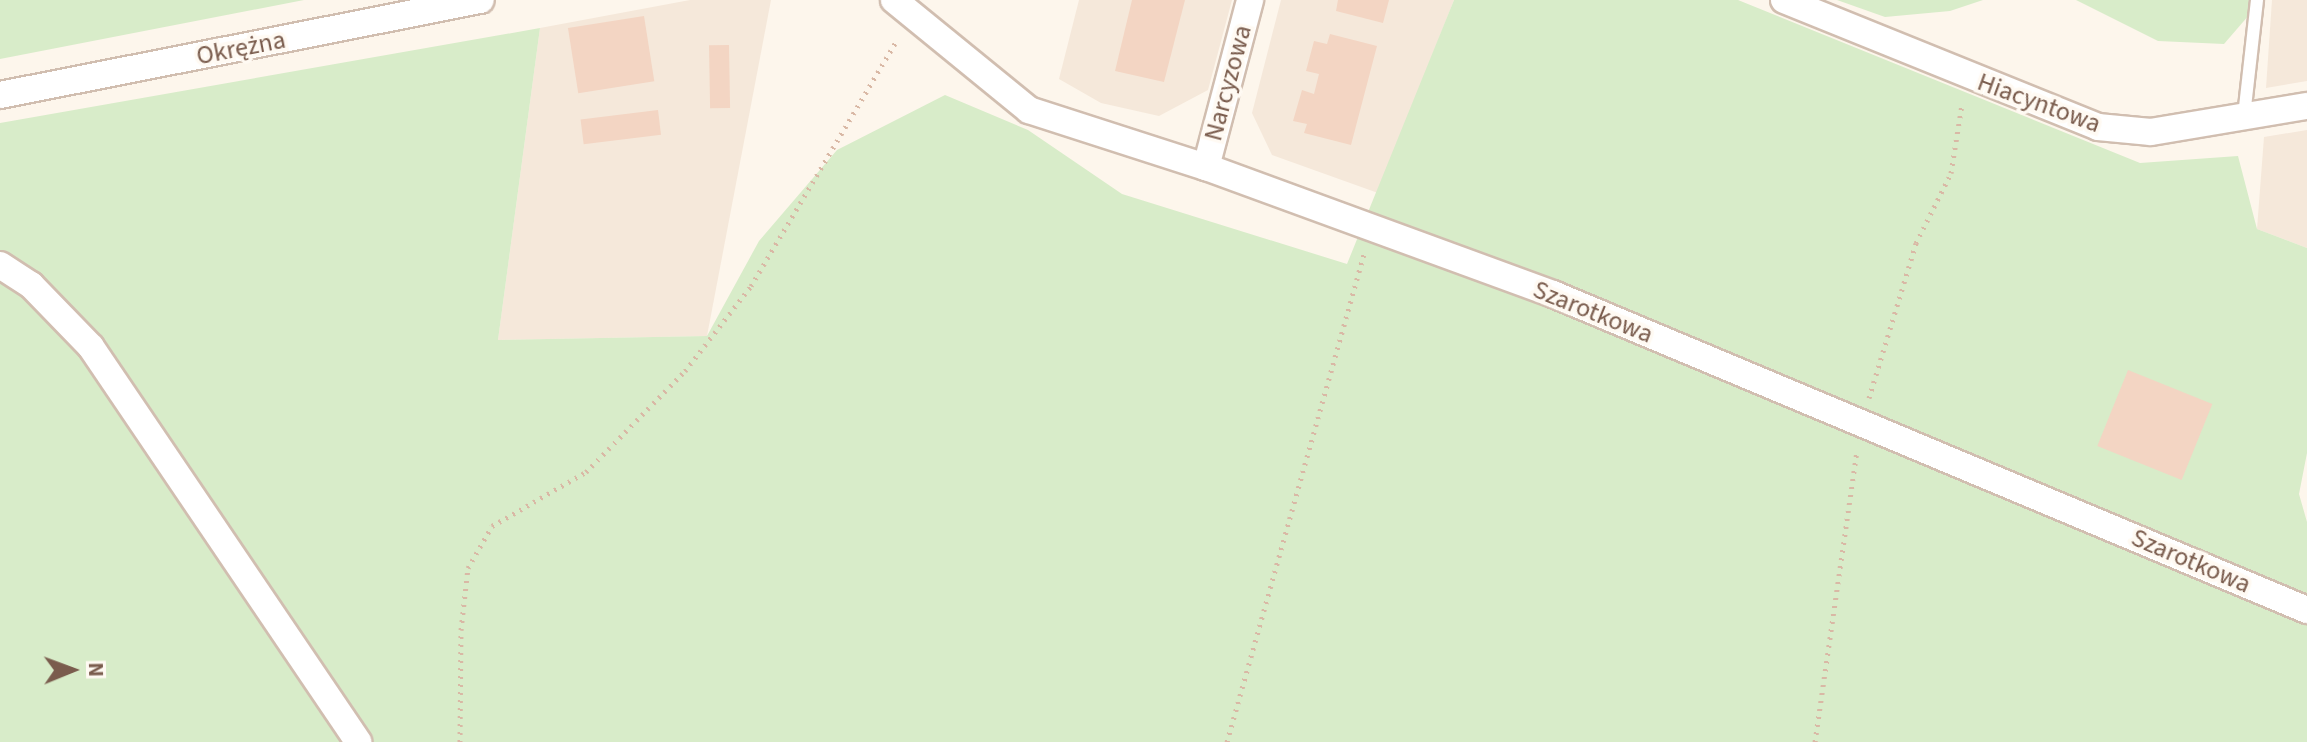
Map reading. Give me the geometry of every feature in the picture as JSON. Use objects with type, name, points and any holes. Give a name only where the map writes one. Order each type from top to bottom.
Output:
[{"type":"street","name":"Okrężna","points":[[0,95],[481,0]]},
{"type":"street","name":"Narcyzowa","points":[[1206,167],[1250,0]]},
{"type":"street","name":"Hiacyntowa","points":[[1784,0],[2098,127],[2151,132],[2307,106]]},
{"type":"street","name":"Szarotkowa","points":[[913,5],[1029,110],[1206,167],[1553,294],[2307,610]]},
{"type":"street","points":[[0,265],[31,285],[91,347],[358,742]]},
{"type":"lane","points":[[2244,116],[2257,0]]},
{"type":"path","points":[[460,742],[461,630],[468,568],[492,526],[586,472],[685,371],[751,286],[913,5]]},
{"type":"path","points":[[1227,742],[1372,227]]},
{"type":"shaded area","points":[[690,0],[771,0],[707,336],[498,340],[540,28]]},
{"type":"shaded area","points":[[1079,0],[1232,0],[1208,90],[1159,116],[1101,103],[1059,79]]},
{"type":"shaded area","points":[[1281,0],[1454,0],[1378,193],[1272,155],[1252,113]]},
{"type":"shaded area","points":[[2272,0],[2307,0],[2307,81],[2266,88]]},
{"type":"shaded area","points":[[2307,130],[2307,248],[2257,229],[2264,137]]},
{"type":"green space","points":[[0,0],[304,0],[0,59]]},
{"type":"green space","points":[[1454,0],[1738,0],[2140,163],[2238,156],[2257,229],[2307,248],[2307,453],[2299,494],[2307,522],[2307,742],[0,742],[0,123],[540,28],[498,340],[707,336],[759,241],[837,150],[945,95],[1028,130],[1122,194],[1347,264]]},
{"type":"green space","points":[[1837,0],[1983,0],[1950,11],[1885,17]]},
{"type":"green space","points":[[2076,0],[2262,0],[2224,44],[2158,41]]},
{"type":"building","points":[[1132,0],[1185,0],[1164,82],[1115,71]]},
{"type":"building","points":[[1338,0],[1389,0],[1383,23],[1336,11]]},
{"type":"building","points":[[644,16],[654,81],[578,93],[568,28]]},
{"type":"building","points":[[1330,34],[1377,46],[1351,145],[1304,133],[1307,124],[1293,121],[1302,90],[1314,94],[1319,74],[1306,71],[1314,41],[1327,44]]},
{"type":"building","points":[[709,45],[729,45],[730,108],[710,108]]},
{"type":"building","points":[[658,110],[661,135],[584,144],[581,120]]},
{"type":"building","points":[[2128,370],[2212,404],[2182,480],[2097,446]]}]
